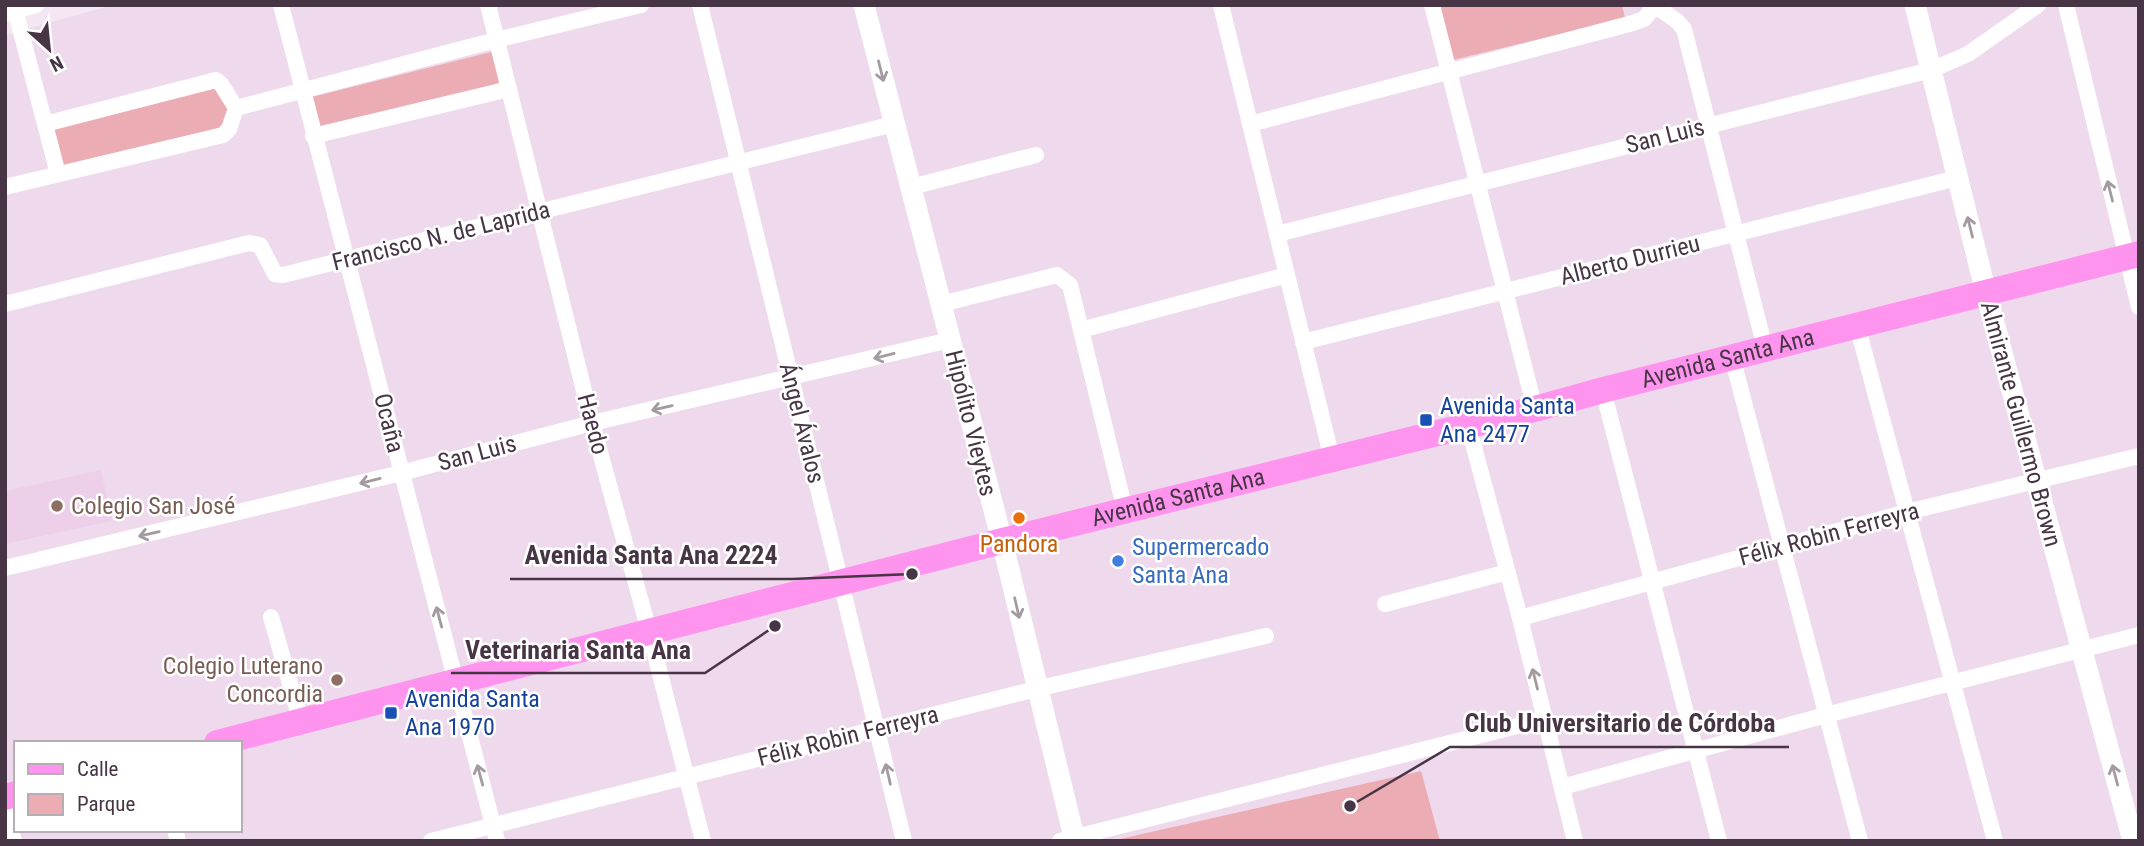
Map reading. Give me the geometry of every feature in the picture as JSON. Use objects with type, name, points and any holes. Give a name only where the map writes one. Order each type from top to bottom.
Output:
[{"type":"main road","name":"Avenida Santa Ana","points":[[225,741],[1002,541],[1535,409],[2132,256]]},
{"type":"street","points":[[36,5],[12,10],[58,174]]},
{"type":"street","name":"Ocaña","points":[[281,5],[495,833]]},
{"type":"street","name":"Haedo","points":[[488,5],[592,423],[688,776],[703,841]]},
{"type":"street","points":[[236,108],[641,5]]},
{"type":"street","name":"Ángel Ávalos","points":[[700,5],[904,841]]},
{"type":"street","name":"Hipólito Vieytes","points":[[864,5],[1002,541],[1070,840]]},
{"type":"street","points":[[1221,5],[1332,459]]},
{"type":"street","points":[[1432,5],[1535,409]]},
{"type":"street","name":"Almirante Guillermo Brown","points":[[1915,5],[1986,293],[2081,649],[2136,841]]},
{"type":"street","name":"San Luis","points":[[1277,234],[1931,70],[1968,54],[2038,5]]},
{"type":"street","points":[[2066,5],[2132,256],[2139,307]]},
{"type":"street","points":[[1250,124],[1633,23],[1644,19],[1654,6],[1684,29],[1765,348]]},
{"type":"street","points":[[45,124],[216,80],[236,108]]},
{"type":"street","points":[[313,136],[509,89]]},
{"type":"street","points":[[5,187],[223,135],[229,129],[236,108]]},
{"type":"street","name":"Francisco N. de Laprida","points":[[5,304],[249,243],[260,245],[275,274],[283,275],[894,124]]},
{"type":"street","points":[[911,187],[1036,155]]},
{"type":"street","name":"Alberto Durrieu","points":[[1303,342],[1957,178]]},
{"type":"street","points":[[941,304],[1057,275],[1065,279],[1070,285],[1125,510]]},
{"type":"street","points":[[1081,330],[1287,275]]},
{"type":"street","points":[[1857,325],[1955,682],[1995,841]]},
{"type":"street","name":"San Luis","points":[[5,568],[401,473],[592,423],[950,340]]},
{"type":"street","points":[[1732,357],[1860,841]]},
{"type":"street","points":[[1603,390],[1719,841]]},
{"type":"street","points":[[1468,425],[1520,618],[1575,841]]},
{"type":"street","name":"Félix Robin Ferreyra","points":[[1520,618],[1908,512],[2139,456]]},
{"type":"street","points":[[1385,604],[1508,572]]},
{"type":"street","points":[[271,617],[301,722]]},
{"type":"street","points":[[1562,787],[1826,715],[2139,635]]},
{"type":"street","name":"Félix Robin Ferreyra","points":[[431,841],[495,833],[688,776],[1036,689],[1266,636]]},
{"type":"street","points":[[1070,840],[1545,719]]},
{"type":"street","points":[[5,810],[14,841]]},
{"type":"shaded area","points":[[113,5],[2139,5],[2139,841],[5,841],[5,35]]},
{"type":"shaded area","name":"Colegio San José","points":[[101,470],[112,521],[5,544],[5,491]]},
{"type":"green space","points":[[1440,5],[1622,5],[1625,18],[1453,60]]},
{"type":"green space","points":[[495,51],[503,84],[320,128],[312,97]]},
{"type":"green space","points":[[214,85],[231,108],[219,132],[60,170],[49,127]]},
{"type":"green space","points":[[1421,771],[1440,841],[1111,841]]},
{"type":"place","name":"Avenida Santa Ana 2477","points":[[1426,420]]},
{"type":"place","name":"Colegio San José","points":[[57,506]]},
{"type":"place","name":"Pandora","points":[[1019,518]]},
{"type":"place","name":"Supermercado Santa Ana","points":[[1118,561]]},
{"type":"place","name":"Avenida Santa Ana 2224","points":[[912,574]]},
{"type":"place","name":"Veterinaria Santa Ana","points":[[775,626]]},
{"type":"place","name":"Colegio Luterano Concordia","points":[[337,680]]},
{"type":"place","name":"Avenida Santa Ana 1970","points":[[391,713]]},
{"type":"place","name":"Club Universitario de Córdoba","points":[[1350,806]]}]
